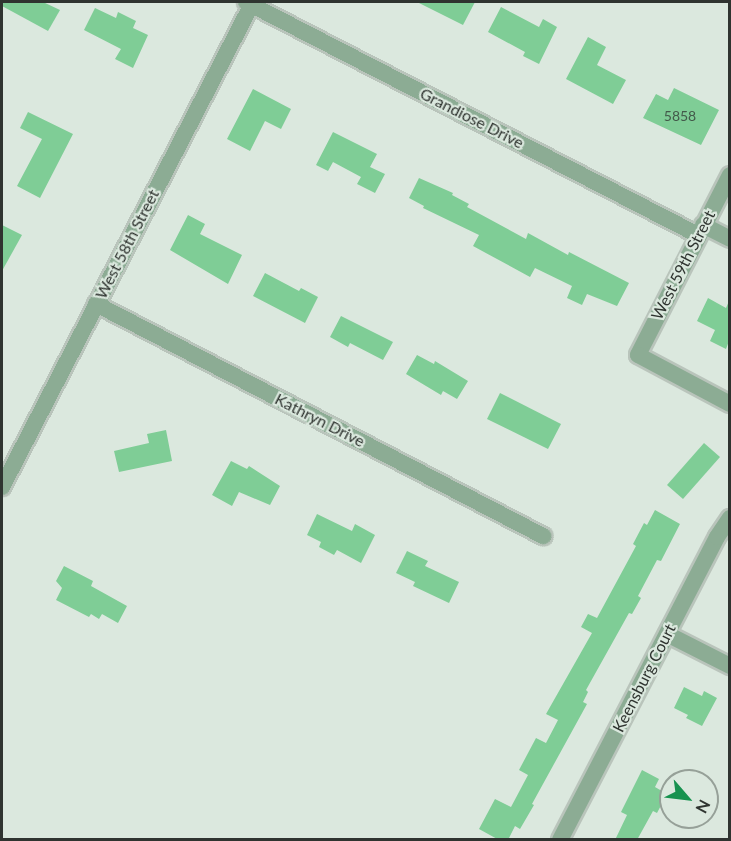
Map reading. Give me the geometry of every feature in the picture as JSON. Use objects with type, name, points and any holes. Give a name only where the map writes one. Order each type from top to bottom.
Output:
[{"type":"street","name":"Grandiose Drive","points":[[250,2],[701,230],[729,239]]},
{"type":"street","name":"West 58th Street","points":[[2,487],[250,2]]},
{"type":"street","name":"West 59th Street","points":[[729,175],[638,355],[729,404]]},
{"type":"street","name":"Kathryn Drive","points":[[96,304],[543,536]]},
{"type":"street","name":"Keensburg Court","points":[[560,840],[722,527],[729,518]]},
{"type":"street","points":[[667,634],[729,666]]},
{"type":"building","points":[[2,2],[43,2],[60,10],[48,31],[2,6]]},
{"type":"building","points":[[417,2],[475,2],[463,25]]},
{"type":"building","points":[[501,7],[539,27],[543,19],[557,27],[539,64],[523,56],[525,52],[488,32]]},
{"type":"building","points":[[95,8],[116,18],[118,12],[136,21],[133,28],[148,35],[133,68],[115,59],[121,49],[84,30]]},
{"type":"building","points":[[588,37],[606,47],[597,65],[626,80],[613,104],[566,79]]},
{"type":"building","points":[[674,88],[719,110],[701,145],[643,118],[656,94],[668,100]]},
{"type":"building","points":[[253,89],[291,109],[281,129],[265,121],[250,151],[227,139]]},
{"type":"building","points":[[28,112],[73,134],[40,198],[17,186],[42,139],[20,128]]},
{"type":"building","points":[[333,132],[377,154],[370,167],[385,174],[375,193],[357,184],[361,177],[333,162],[328,171],[316,165]]},
{"type":"building","points":[[419,178],[453,193],[452,195],[469,204],[467,207],[526,239],[528,233],[568,255],[569,252],[629,283],[617,306],[587,294],[582,305],[567,298],[572,286],[535,268],[530,277],[473,246],[479,235],[423,208],[424,206],[409,198]]},
{"type":"building","points":[[188,215],[205,224],[200,234],[242,255],[228,284],[170,250]]},
{"type":"building","points":[[2,225],[22,235],[2,271]]},
{"type":"building","points":[[265,273],[299,291],[301,288],[318,297],[305,323],[253,296]]},
{"type":"building","points":[[708,298],[726,308],[729,301],[729,341],[726,349],[710,341],[715,330],[697,321]]},
{"type":"building","points":[[341,316],[393,342],[383,360],[350,343],[348,347],[330,337]]},
{"type":"building","points":[[417,355],[434,364],[435,361],[468,381],[457,399],[443,391],[441,395],[406,374]]},
{"type":"building","points":[[500,393],[561,424],[548,449],[487,419]]},
{"type":"building","points":[[166,430],[172,461],[119,472],[114,451],[149,443],[147,434]]},
{"type":"building","points":[[704,443],[720,457],[683,499],[667,485]]},
{"type":"building","points":[[231,461],[247,469],[249,466],[280,486],[270,505],[239,492],[232,506],[212,495]]},
{"type":"building","points":[[655,510],[680,524],[661,561],[657,560],[638,596],[641,598],[632,614],[629,613],[586,690],[588,692],[583,702],[587,704],[532,804],[534,805],[520,829],[515,826],[508,840],[499,840],[479,829],[495,799],[511,807],[528,775],[519,770],[536,738],[546,743],[558,720],[546,714],[592,633],[581,627],[588,614],[597,618],[636,546],[633,544],[644,523],[647,525]]},
{"type":"building","points":[[317,514],[352,531],[355,524],[375,535],[361,563],[337,550],[334,555],[319,547],[321,542],[307,535]]},
{"type":"building","points":[[407,551],[428,561],[425,566],[459,582],[449,603],[413,586],[415,582],[396,573]]},
{"type":"building","points":[[64,566],[93,581],[91,586],[127,606],[118,623],[102,614],[99,619],[91,614],[89,617],[56,600],[62,588],[56,581]]},
{"type":"building","points":[[684,687],[702,696],[704,691],[717,698],[702,726],[686,718],[688,715],[674,708]]},
{"type":"building","points":[[642,770],[659,779],[655,787],[659,789],[659,809],[657,813],[653,811],[637,840],[615,840],[627,815],[621,812]]}]
